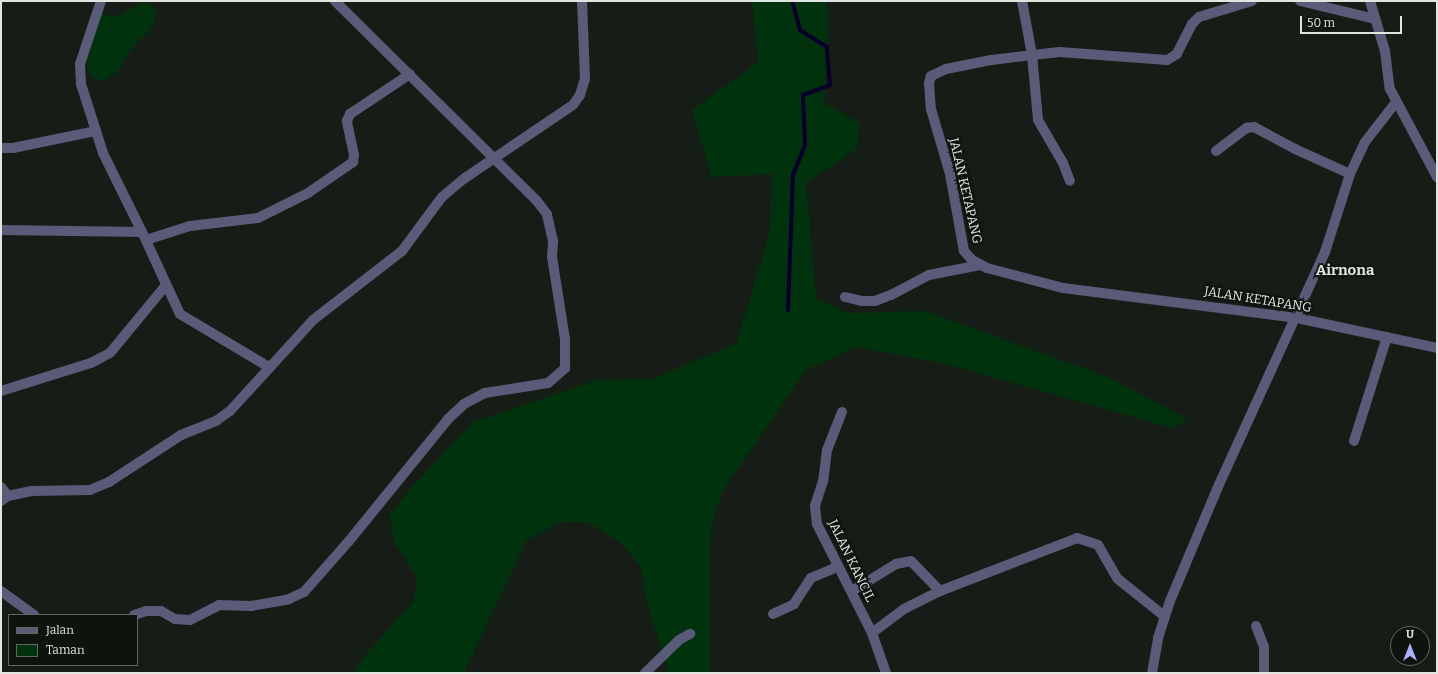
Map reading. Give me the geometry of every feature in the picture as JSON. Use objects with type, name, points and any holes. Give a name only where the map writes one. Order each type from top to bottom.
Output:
[{"type":"street","points":[[101,1],[80,64],[81,84],[96,131],[110,167],[144,236],[175,305],[187,320],[269,367]]},
{"type":"street","points":[[137,614],[146,611],[161,611],[175,619],[190,620],[218,605],[251,606],[289,599],[304,592],[349,541],[448,419],[464,404],[485,393],[548,383],[562,373],[566,364],[565,339],[552,257],[553,241],[547,214],[537,201],[493,159],[410,74],[356,24],[335,1]]},
{"type":"street","points":[[1,487],[5,498],[31,491],[79,492],[109,482],[181,434],[223,417],[313,320],[402,251],[442,197],[493,159],[567,110],[580,95],[585,79],[582,1]]},
{"type":"street","points":[[1022,1],[1032,55],[1038,120],[1063,162],[1070,181]]},
{"type":"street","name":"JALAN KETAPANG","points":[[1252,1],[1199,17],[1192,24],[1179,50],[1167,60],[1132,59],[1072,52],[991,60],[936,72],[928,83],[931,109],[950,174],[962,246],[972,260],[980,265],[1090,293],[1223,306],[1297,318],[1437,348]]},
{"type":"street","points":[[1300,1],[1375,19]]},
{"type":"street","points":[[1370,1],[1385,51],[1390,89],[1437,177]]},
{"type":"street","points":[[1,230],[144,236],[190,226],[258,218],[308,193],[353,162],[354,155],[347,121],[350,114],[410,74]]},
{"type":"street","points":[[1152,673],[1164,616],[1217,489],[1297,318],[1325,252],[1350,174],[1365,142],[1396,102]]},
{"type":"street","points":[[1216,151],[1247,128],[1254,127],[1295,149],[1350,174]]},
{"type":"street","points":[[1,148],[13,148],[96,131]]},
{"type":"street","points":[[845,297],[863,301],[875,301],[891,295],[929,275],[980,265]]},
{"type":"street","points":[[1,391],[92,363],[110,353],[166,285]]},
{"type":"street","points":[[1354,441],[1387,337]]},
{"type":"street","name":"JALAN KANCIL","points":[[842,412],[830,438],[816,506],[817,524],[872,633],[886,673]]},
{"type":"street","points":[[872,633],[904,609],[940,591],[1070,540],[1079,538],[1098,546],[1118,579],[1164,616]]},
{"type":"street","points":[[852,591],[896,564],[911,561],[940,591]]},
{"type":"street","points":[[773,614],[794,604],[811,578],[839,566]]},
{"type":"street","points":[[1,591],[33,614]]},
{"type":"street","points":[[1256,626],[1264,646],[1264,673]]},
{"type":"street","points":[[645,673],[679,640],[690,634]]},
{"type":"green space","points":[[752,1],[825,1],[829,18],[824,103],[860,123],[857,149],[806,183],[816,299],[849,313],[925,311],[1108,377],[1188,419],[1172,428],[946,364],[857,347],[806,370],[722,492],[711,528],[710,668],[712,673],[669,673],[646,601],[641,567],[620,542],[587,522],[561,522],[526,541],[464,673],[354,673],[362,659],[414,600],[417,577],[394,542],[390,515],[408,491],[473,422],[597,380],[652,379],[737,343],[770,230],[772,174],[712,177],[692,110],[758,62]]},
{"type":"green space","points":[[142,2],[150,5],[156,11],[155,19],[150,30],[130,50],[117,72],[105,80],[95,79],[88,71],[86,63],[101,14],[118,17]]},
{"type":"waterway","points":[[788,310],[793,175],[805,145],[803,95],[830,85],[827,47],[800,30],[792,1]]},
{"type":"district","name":"Airnona","points":[[1345,271]]}]
